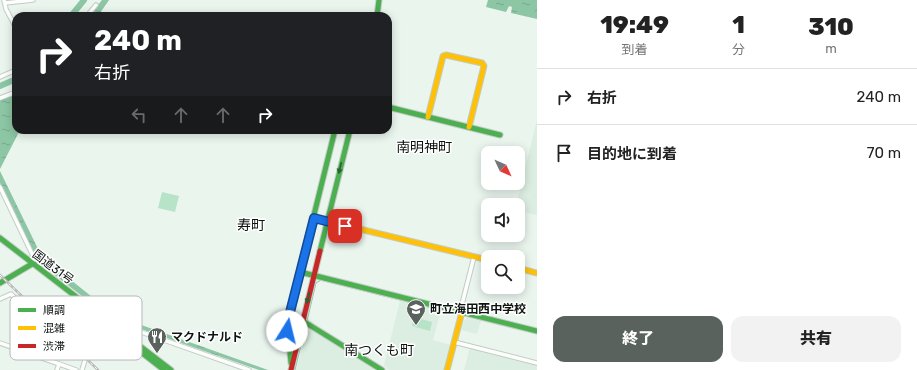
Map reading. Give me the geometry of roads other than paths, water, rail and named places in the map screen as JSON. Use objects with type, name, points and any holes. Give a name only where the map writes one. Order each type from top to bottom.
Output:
[{"type":"main road","points":[[378,12],[379,0]]},
{"type":"main road","points":[[428,117],[443,56],[446,55],[482,63],[484,66],[469,127]]},
{"type":"main road","points":[[392,108],[500,135]]},
{"type":"main road","points":[[290,370],[291,354],[287,329],[289,317],[334,134]]},
{"type":"main road","points":[[290,370],[349,134]]},
{"type":"main road","points":[[314,218],[481,258]]},
{"type":"main road","name":"国道31号","points":[[0,238],[30,265],[69,296]]},
{"type":"main road","name":"国道31号","points":[[0,242],[71,296]]},
{"type":"main road","points":[[0,283],[30,265]]},
{"type":"main road","points":[[525,269],[537,272]]},
{"type":"main road","points":[[300,272],[537,331]]},
{"type":"main road","points":[[447,370],[462,312]]},
{"type":"main road","points":[[289,317],[302,321],[382,370]]},
{"type":"main road","name":"国道31号","points":[[142,348],[171,370]]},
{"type":"main road","name":"国道31号","points":[[142,352],[163,370]]},
{"type":"street","points":[[12,20],[6,9],[5,2],[34,0]]},
{"type":"street","points":[[90,12],[96,4]]},
{"type":"street","points":[[0,10],[6,9]]},
{"type":"street","points":[[0,77],[12,72]]},
{"type":"street","points":[[0,98],[12,94]]},
{"type":"street","points":[[0,187],[34,258],[30,265]]},
{"type":"street","points":[[462,312],[461,308],[474,257]]},
{"type":"street","points":[[0,299],[11,294],[13,296]]},
{"type":"street","points":[[142,332],[249,370]]},
{"type":"street","points":[[454,342],[537,363]]},
{"type":"street","points":[[0,343],[10,346]]},
{"type":"street","points":[[49,360],[75,370]]},
{"type":"street","points":[[82,370],[85,360]]},
{"type":"street","points":[[57,370],[59,364]]},
{"type":"water","points":[[102,0],[109,0],[101,12],[92,12]]},
{"type":"water","points":[[488,0],[537,0],[537,19],[511,13],[512,7],[509,6],[506,12],[486,7]]},
{"type":"water","points":[[12,96],[12,134],[18,134],[0,169],[0,100]]},
{"type":"water","points":[[0,171],[42,257],[91,296],[82,296],[39,263],[0,183]]},
{"type":"water","points":[[142,325],[268,370],[259,370],[142,329]]},
{"type":"waterway","points":[[74,12],[84,0]]},
{"type":"waterway","points":[[0,86],[12,81]]},
{"type":"waterway","points":[[307,321],[316,283],[321,280],[452,313]]},
{"type":"waterway","points":[[295,370],[304,333]]},
{"type":"railway","points":[[0,275],[22,296]]},
{"type":"railway","points":[[88,360],[98,370]]},
{"type":"place","name":"町立海田西中学校","points":[[416,326]]},
{"type":"place","name":"マクドナルド","points":[[157,354]]},
{"type":"district","name":"南明神町","points":[[424,147]]},
{"type":"district","name":"寿町","points":[[251,225]]},
{"type":"district","name":"南つくも町","points":[[379,350]]}]
